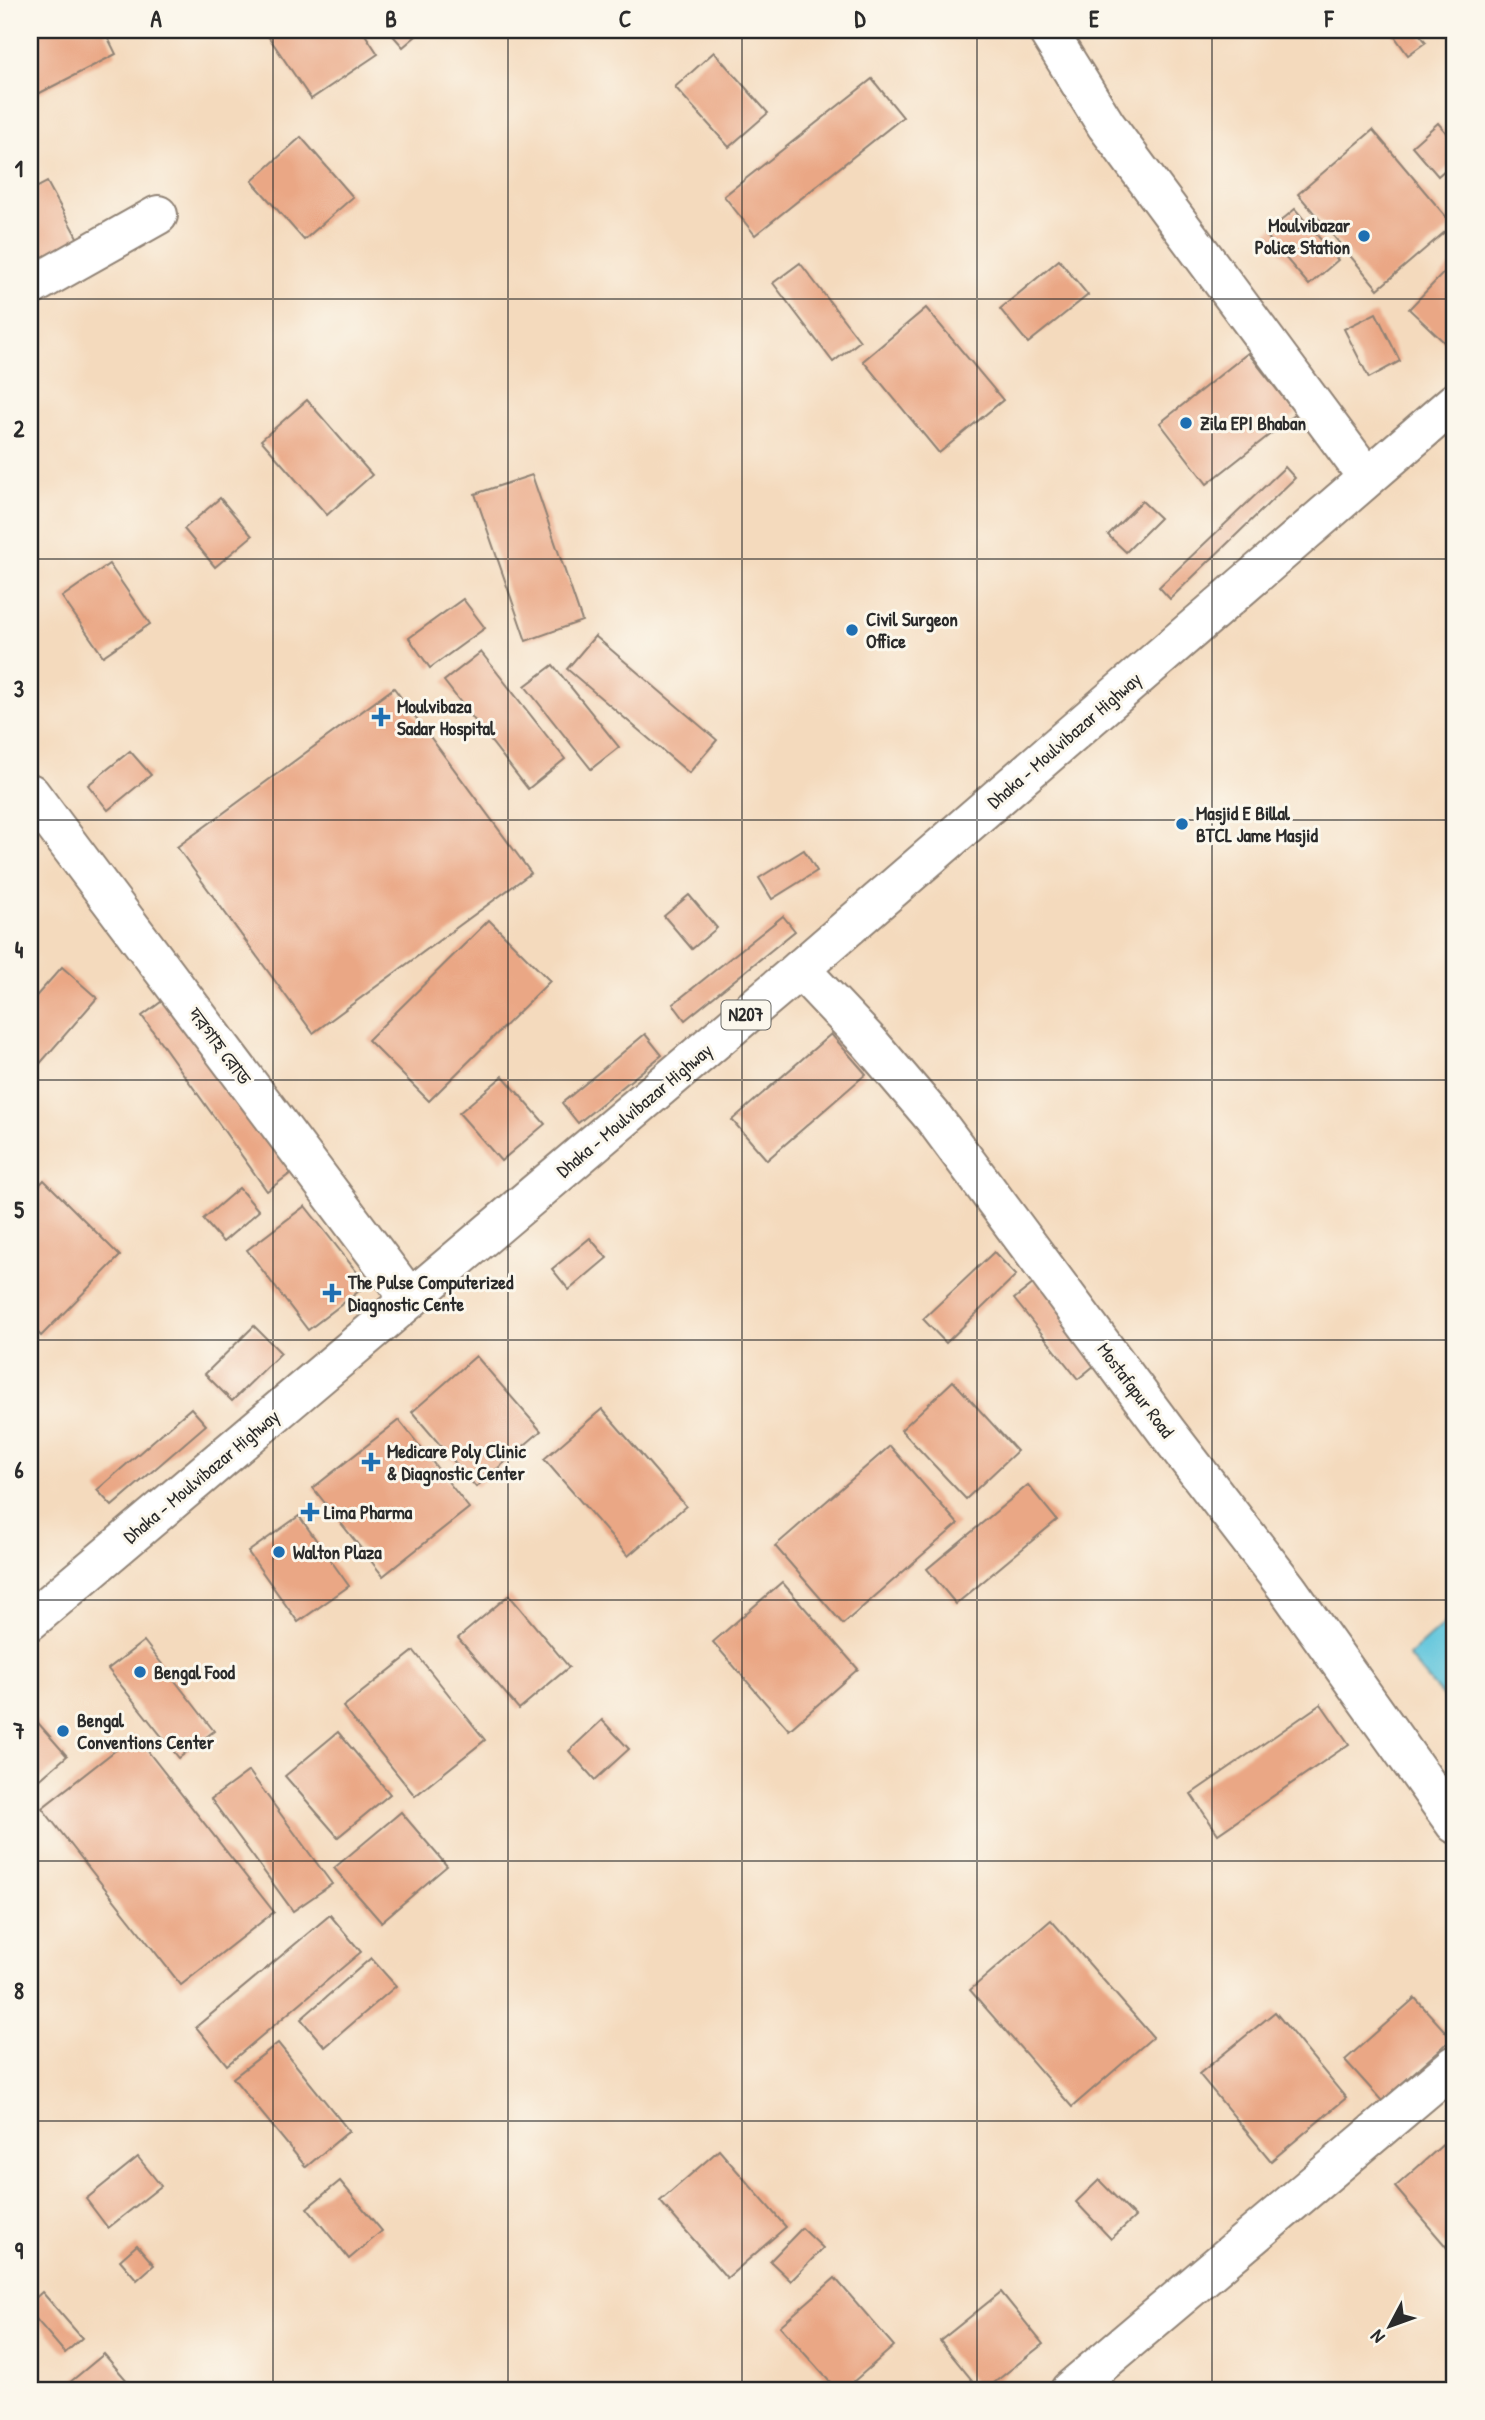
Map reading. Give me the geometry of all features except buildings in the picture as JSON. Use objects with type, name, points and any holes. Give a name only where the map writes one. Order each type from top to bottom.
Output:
[{"type":"main road","points":[[1047,30],[1106,125],[1367,477]]},
{"type":"main road","points":[[30,287],[158,215]]},
{"type":"main road","name":"Dhaka - Moulvibazar Highway","points":[[30,1620],[800,969],[1455,402]]},
{"type":"main road","name":"দরগাহ রোড","points":[[30,793],[410,1299]]},
{"type":"main road","name":"Mostafapur Road","points":[[800,969],[869,1042],[933,1117],[1159,1422],[1287,1588],[1455,1824]]},
{"type":"main road","points":[[1070,2390],[1455,2064]]},
{"type":"water","points":[[1455,1614],[1455,1711],[1408,1656]]},
{"type":"place","name":"Moulvibazar Police Station","points":[[1364,236]]},
{"type":"place","name":"Zila EPI Bhaban","points":[[1186,423]]},
{"type":"place","name":"Civil Surgeon Office","points":[[852,630]]},
{"type":"place","name":"Moulvibaza Sadar Hospital","points":[[381,717]]},
{"type":"place","name":"Masjid E Billal BTCL Jame Masjid","points":[[1182,824]]},
{"type":"place","name":"The Pulse Computerized Diagnostic Cente","points":[[332,1293]]},
{"type":"place","name":"Medicare Poly Clinic & Diagnostic Center","points":[[371,1462]]},
{"type":"place","name":"Lima Pharma","points":[[310,1512]]},
{"type":"place","name":"Walton Plaza","points":[[279,1552]]},
{"type":"place","name":"Bengal Food","points":[[140,1672]]},
{"type":"place","name":"Bengal Conventions Center","points":[[63,1731]]}]
